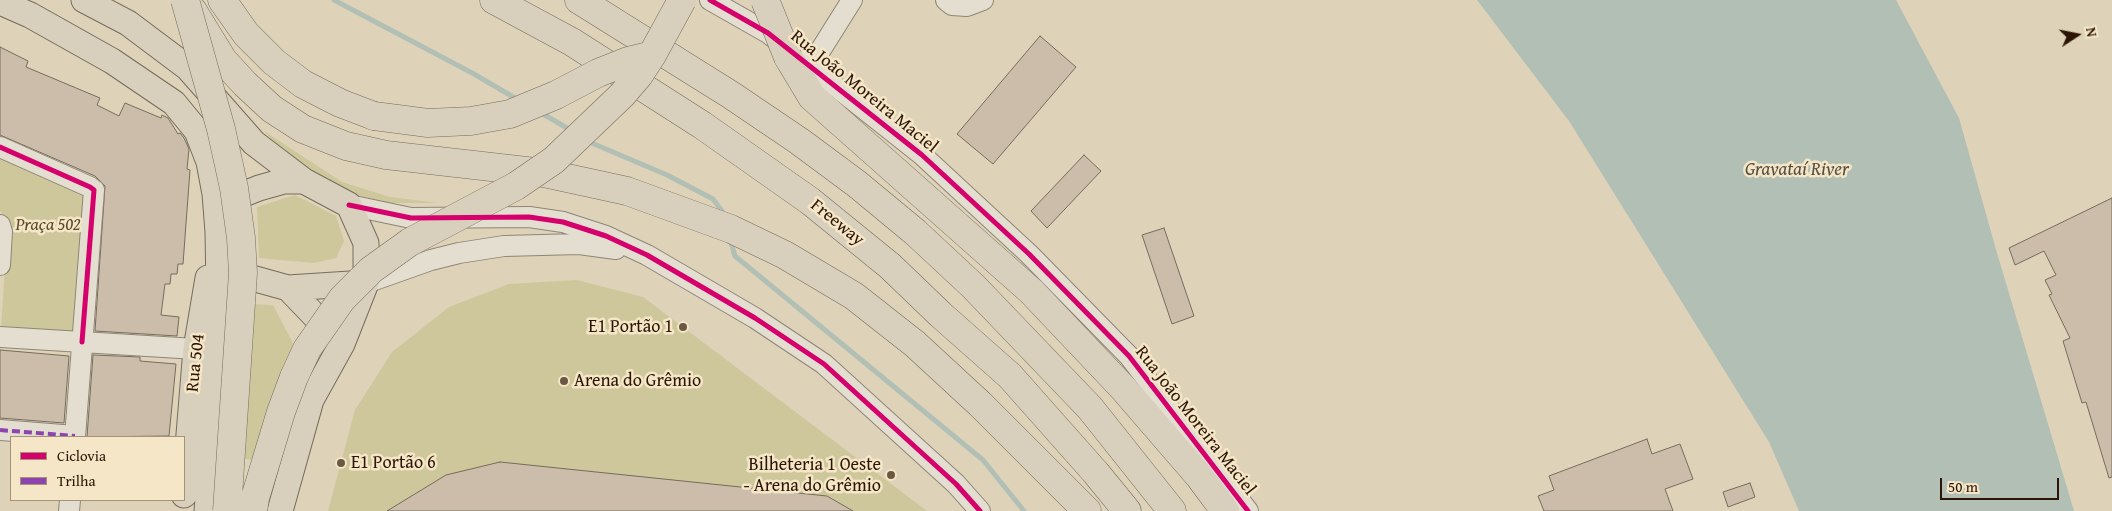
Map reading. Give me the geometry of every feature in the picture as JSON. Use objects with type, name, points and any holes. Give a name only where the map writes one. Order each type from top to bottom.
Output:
[{"type":"highway","points":[[186,0],[223,60],[272,109],[303,128],[346,146],[386,155],[544,173],[627,191],[731,229],[785,255],[854,296],[915,344],[980,404],[1087,511]]},
{"type":"highway","points":[[186,0],[221,129],[234,188],[242,238],[243,273],[226,511]]},
{"type":"highway","points":[[222,0],[246,34],[274,62],[310,88],[340,104],[374,116],[428,123],[471,121],[510,114],[556,95],[598,73],[628,61],[652,55]]},
{"type":"highway","name":"Freeway","points":[[494,0],[589,52],[702,125],[810,200],[890,266],[941,315],[1010,376],[1127,511]]},
{"type":"highway","points":[[579,0],[723,89],[784,131],[857,184],[915,232],[974,286],[1090,408],[1172,511]]},
{"type":"highway","points":[[253,511],[280,412],[294,377],[306,349],[342,299],[371,270],[410,242],[516,186],[554,160],[622,95],[652,55],[682,0]]},
{"type":"highway","points":[[764,0],[788,57],[812,97],[1032,292],[1122,388],[1199,476],[1225,511]]},
{"type":"main road","points":[[84,0],[128,24],[188,68],[254,143],[304,181],[349,205],[366,243],[366,283],[342,344],[311,400],[280,511]]},
{"type":"main road","points":[[0,2],[30,15],[112,61],[174,102],[197,131],[209,162],[215,194],[218,232],[220,351],[207,511]]},
{"type":"main road","points":[[304,181],[284,181],[239,196],[225,211],[218,232],[227,256],[237,270],[252,278],[288,288],[366,283]]},
{"type":"main road","name":"Rua 504","points":[[185,483],[196,349],[204,297],[218,232]]},
{"type":"main road","points":[[288,288],[342,344]]},
{"type":"street","name":"Rua João Moreira Maciel","points":[[710,0],[768,33],[922,155],[1029,254],[1129,356],[1248,511]]},
{"type":"street","points":[[810,67],[852,0]]},
{"type":"street","points":[[946,0],[952,5],[967,6],[983,0]]},
{"type":"street","points":[[0,147],[94,190],[75,436]]},
{"type":"street","points":[[349,205],[411,218],[529,217],[563,222],[606,236],[648,255],[755,318],[824,364],[956,484],[980,511]]},
{"type":"street","points":[[0,225],[2,232],[0,265]]},
{"type":"street","points":[[366,283],[432,260],[459,253],[504,246],[579,244],[648,255]]},
{"type":"street","points":[[0,337],[196,349]]},
{"type":"street","points":[[0,430],[64,436]]},
{"type":"green space","points":[[264,131],[342,182],[390,197],[438,203],[388,203],[339,190],[283,153]]},
{"type":"green space","name":"Praça 502","points":[[0,154],[71,187],[89,199],[77,335],[1,328],[8,220],[0,211]]},
{"type":"green space","points":[[295,195],[336,216],[344,241],[336,258],[314,263],[259,258],[257,207]]},
{"type":"green space","name":"Arena do Grêmio","points":[[577,280],[643,297],[927,511],[328,511],[355,410],[392,352],[449,307],[509,284]]},
{"type":"green space","points":[[248,304],[273,305],[298,353],[264,460],[244,459]]},
{"type":"water","name":"Gravataí River","points":[[1477,0],[1896,0],[1959,118],[2074,511],[1799,511],[1769,442],[1569,121]]},
{"type":"building","points":[[1040,36],[1076,67],[993,164],[957,134]]},
{"type":"building","points":[[0,47],[28,61],[26,67],[100,98],[97,105],[119,116],[125,103],[161,118],[162,115],[168,118],[178,134],[180,133],[184,138],[189,149],[187,169],[190,170],[183,264],[178,264],[177,274],[171,274],[170,284],[165,284],[161,315],[179,317],[177,336],[95,331],[105,186],[95,176],[0,135]]},
{"type":"building","points":[[1084,155],[1101,171],[1047,228],[1031,211]]},
{"type":"building","points":[[2112,198],[2112,477],[2109,478],[2086,402],[2082,403],[2063,341],[2070,338],[2049,295],[2052,294],[2045,280],[2056,275],[2044,251],[2015,265],[2009,248]]},
{"type":"building","points":[[1164,228],[1194,316],[1172,324],[1142,235]]},
{"type":"building","points":[[0,350],[69,356],[64,423],[0,418]]},
{"type":"building","points":[[93,355],[140,357],[140,361],[176,364],[169,436],[87,436]]},
{"type":"building","points":[[1647,439],[1652,454],[1680,444],[1693,479],[1665,489],[1673,511],[1544,511],[1538,496],[1554,490],[1549,476]]},
{"type":"building","points":[[500,462],[827,496],[853,511],[387,511],[446,475]]},
{"type":"building","points":[[1750,483],[1755,497],[1728,507],[1723,492]]},
{"type":"waterway","points":[[334,0],[474,74],[520,101]]},
{"type":"waterway","points":[[538,111],[572,131]]},
{"type":"waterway","points":[[587,141],[667,175],[713,199],[724,216]]},
{"type":"waterway","points":[[730,239],[735,256],[983,460],[1024,511]]},
{"type":"marked path","points":[[0,430],[75,436]]},
{"type":"cycle path","points":[[710,0],[768,33],[922,155],[1029,254],[1129,356],[1248,511]]},
{"type":"cycle path","points":[[0,147],[94,190],[82,342]]},
{"type":"cycle path","points":[[349,205],[411,218],[529,217],[563,222],[606,236],[647,255],[755,318],[824,364],[956,484],[980,511]]},
{"type":"place","name":"E1 Portão 1","points":[[683,327]]},
{"type":"place","name":"Arena do Grêmio","points":[[564,381]]},
{"type":"place","name":"E1 Portão 6","points":[[341,463]]},
{"type":"place","name":"Bilheteria 1 Oeste - Arena do Grêmio","points":[[891,475]]}]
